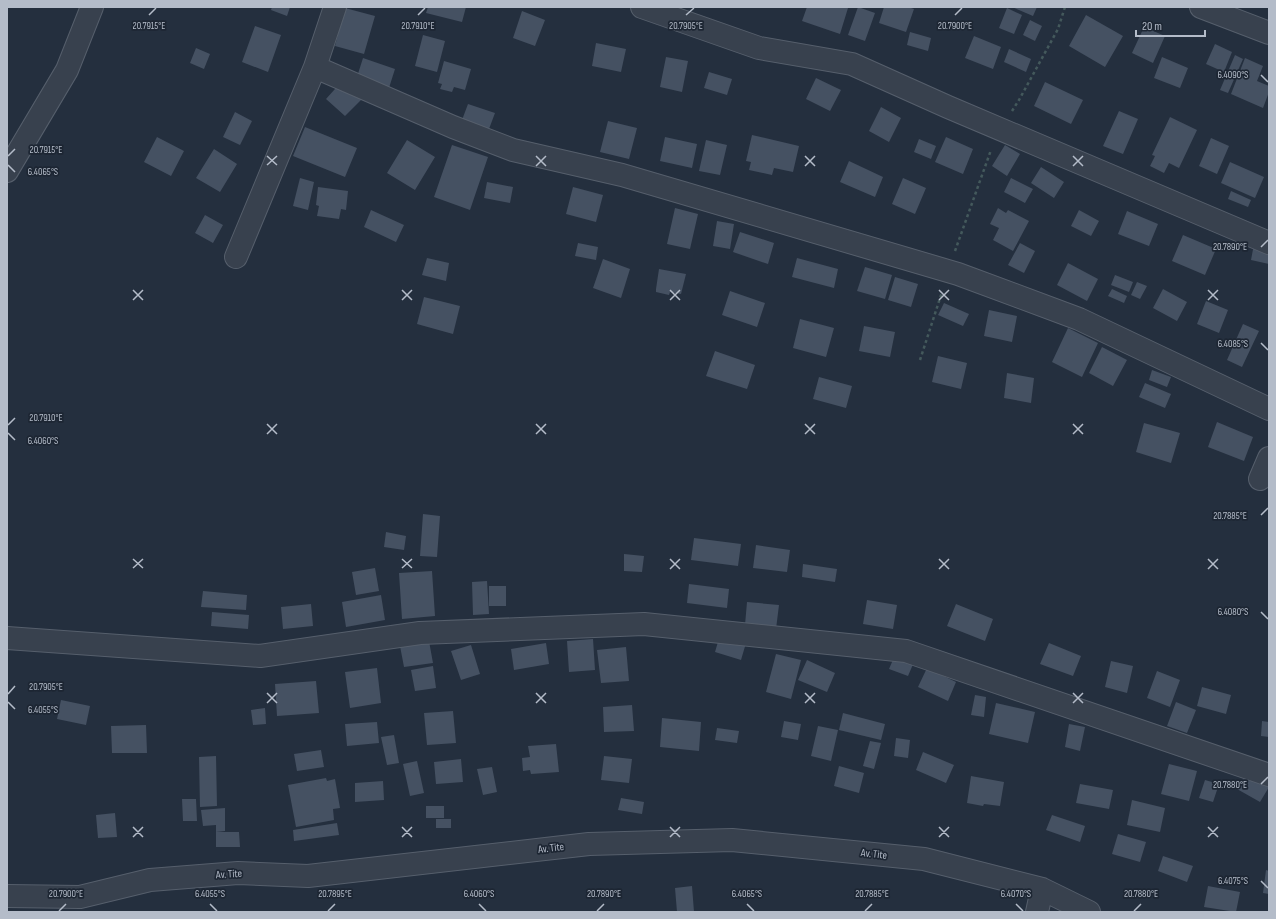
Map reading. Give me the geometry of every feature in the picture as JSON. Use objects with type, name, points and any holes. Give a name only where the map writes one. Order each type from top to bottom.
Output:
[{"type":"street","points":[[7,171],[67,70],[92,7]]},
{"type":"street","points":[[236,258],[315,66],[335,7]]},
{"type":"street","points":[[642,7],[759,48],[852,64],[1269,243]]},
{"type":"street","points":[[1201,7],[1269,34]]},
{"type":"street","points":[[315,66],[453,127],[513,150],[622,175],[948,271],[1079,319],[1269,409]]},
{"type":"street","points":[[1260,479],[1269,458]]},
{"type":"street","points":[[7,638],[260,656],[420,633],[644,624],[906,651],[1269,775]]},
{"type":"street","name":"Av. Tite","points":[[7,896],[80,897],[150,880],[238,873],[308,876],[589,844],[732,840],[924,859],[1042,889],[1089,912]]},
{"type":"street","points":[[1037,912],[1042,889]]},
{"type":"path","points":[[920,360],[948,271],[999,128],[1019,100],[1058,29],[1065,7]]},
{"type":"building","points":[[272,7],[290,7],[287,16],[271,10]]},
{"type":"building","points":[[428,7],[466,7],[462,22],[426,13]]},
{"type":"building","points":[[807,7],[848,8],[840,34],[802,21]]},
{"type":"building","points":[[858,7],[875,13],[865,41],[848,35]]},
{"type":"building","points":[[884,7],[908,7],[914,9],[906,32],[879,23]]},
{"type":"building","points":[[1012,7],[1037,7],[1033,16]]},
{"type":"building","points":[[345,8],[375,16],[364,54],[335,46]]},
{"type":"building","points":[[1007,8],[1022,15],[1014,34],[999,28]]},
{"type":"building","points":[[522,11],[545,20],[535,46],[513,38]]},
{"type":"building","points":[[1086,15],[1123,36],[1105,67],[1069,46]]},
{"type":"building","points":[[1030,20],[1042,26],[1035,41],[1023,35]]},
{"type":"building","points":[[255,26],[281,35],[268,72],[242,62]]},
{"type":"building","points":[[1144,27],[1165,36],[1153,63],[1132,53]]},
{"type":"building","points":[[910,32],[931,38],[928,51],[907,45]]},
{"type":"building","points":[[423,35],[445,41],[437,72],[415,66]]},
{"type":"building","points":[[974,36],[1001,47],[993,69],[965,58]]},
{"type":"building","points":[[596,43],[626,49],[621,72],[592,66]]},
{"type":"building","points":[[1215,44],[1232,52],[1224,72],[1206,64]]},
{"type":"building","points":[[196,48],[210,54],[204,69],[190,63]]},
{"type":"building","points":[[1009,49],[1031,59],[1026,72],[1004,62]]},
{"type":"building","points":[[1235,55],[1243,59],[1228,93],[1220,90]]},
{"type":"building","points":[[666,57],[688,61],[682,92],[660,87]]},
{"type":"building","points":[[1162,57],[1188,68],[1180,88],[1154,78]]},
{"type":"building","points":[[363,58],[395,69],[388,91],[356,80]]},
{"type":"building","points":[[1245,58],[1263,66],[1257,81],[1269,86],[1269,92],[1263,108],[1231,94]]},
{"type":"building","points":[[444,61],[471,69],[465,90],[454,87],[452,92],[440,89],[442,84],[438,83]]},
{"type":"building","points":[[709,72],[732,79],[727,95],[704,88]]},
{"type":"building","points":[[816,78],[841,90],[830,111],[806,99]]},
{"type":"building","points":[[343,80],[363,98],[345,116],[326,99]]},
{"type":"building","points":[[1045,82],[1083,100],[1071,124],[1034,106]]},
{"type":"building","points":[[468,104],[495,113],[489,129],[462,120]]},
{"type":"building","points":[[881,107],[901,118],[889,142],[869,131]]},
{"type":"building","points":[[1119,111],[1138,119],[1123,154],[1103,146]]},
{"type":"building","points":[[235,112],[252,121],[240,145],[223,137]]},
{"type":"building","points":[[1170,117],[1197,130],[1179,168],[1169,163],[1164,173],[1150,166],[1155,156],[1152,155]]},
{"type":"building","points":[[608,121],[637,128],[629,159],[600,152]]},
{"type":"building","points":[[305,127],[357,148],[345,177],[293,156]]},
{"type":"building","points":[[752,135],[799,146],[793,172],[774,168],[772,175],[749,170],[751,162],[746,161]]},
{"type":"building","points":[[157,137],[184,151],[171,176],[144,162]]},
{"type":"building","points":[[665,137],[697,144],[692,168],[660,161]]},
{"type":"building","points":[[946,137],[973,149],[963,174],[935,162]]},
{"type":"building","points":[[1211,138],[1229,146],[1217,174],[1199,166]]},
{"type":"building","points":[[919,139],[936,146],[931,159],[914,152]]},
{"type":"building","points":[[407,140],[435,157],[415,190],[387,173]]},
{"type":"building","points":[[706,140],[727,145],[720,175],[699,171]]},
{"type":"building","points":[[452,145],[488,157],[470,210],[434,197]]},
{"type":"building","points":[[1005,145],[1020,154],[1007,176],[992,166]]},
{"type":"building","points":[[214,149],[237,164],[220,192],[196,178]]},
{"type":"building","points":[[849,161],[883,177],[875,197],[840,182]]},
{"type":"building","points":[[1230,162],[1264,177],[1255,198],[1221,183]]},
{"type":"building","points":[[1041,167],[1064,182],[1054,198],[1031,183]]},
{"type":"building","points":[[300,178],[314,182],[308,210],[293,206]]},
{"type":"building","points":[[903,178],[926,188],[915,214],[892,204]]},
{"type":"building","points":[[1011,178],[1033,189],[1025,203],[1004,192]]},
{"type":"building","points":[[487,182],[513,187],[510,203],[484,198]]},
{"type":"building","points":[[318,187],[348,191],[346,210],[341,209],[339,219],[317,216],[319,206],[316,205]]},
{"type":"building","points":[[573,187],[603,195],[596,222],[566,214]]},
{"type":"building","points":[[1231,191],[1251,200],[1248,207],[1228,199]]},
{"type":"building","points":[[675,208],[698,214],[690,249],[667,244]]},
{"type":"building","points":[[998,208],[1006,213],[1008,210],[1029,221],[1013,251],[993,240],[999,228],[990,224]]},
{"type":"building","points":[[371,210],[404,225],[396,242],[364,227]]},
{"type":"building","points":[[1079,210],[1099,221],[1091,236],[1071,226]]},
{"type":"building","points":[[1127,211],[1158,224],[1149,246],[1118,234]]},
{"type":"building","points":[[205,215],[223,225],[213,243],[195,233]]},
{"type":"building","points":[[717,221],[734,224],[730,249],[713,246]]},
{"type":"building","points":[[740,232],[774,243],[768,264],[733,252]]},
{"type":"building","points":[[1183,235],[1216,249],[1205,275],[1172,261]]},
{"type":"building","points":[[578,243],[598,247],[596,260],[575,256]]},
{"type":"building","points":[[1020,243],[1035,251],[1024,273],[1008,265]]},
{"type":"building","points":[[1254,244],[1269,248],[1269,264],[1251,260]]},
{"type":"building","points":[[427,258],[449,263],[446,281],[422,275]]},
{"type":"building","points":[[797,258],[838,269],[834,288],[792,277]]},
{"type":"building","points":[[603,259],[630,269],[621,298],[593,288]]},
{"type":"building","points":[[1068,263],[1098,279],[1087,301],[1057,285]]},
{"type":"building","points":[[865,267],[892,275],[885,299],[857,291]]},
{"type":"building","points":[[659,269],[686,274],[681,294],[670,292],[669,295],[656,292]]},
{"type":"building","points":[[1115,275],[1133,282],[1129,292],[1111,285]]},
{"type":"building","points":[[895,277],[918,284],[911,307],[888,300]]},
{"type":"building","points":[[1137,282],[1147,286],[1140,299],[1131,295]]},
{"type":"building","points":[[1112,289],[1127,296],[1124,303],[1108,296]]},
{"type":"building","points":[[1163,289],[1187,302],[1177,321],[1153,308]]},
{"type":"building","points":[[730,291],[765,303],[757,327],[722,315]]},
{"type":"building","points":[[424,297],[460,306],[453,334],[417,324]]},
{"type":"building","points":[[1206,301],[1228,310],[1219,333],[1197,324]]},
{"type":"building","points":[[944,303],[969,314],[963,326],[938,315]]},
{"type":"building","points":[[989,310],[1017,316],[1012,342],[984,336]]},
{"type":"building","points":[[800,319],[834,328],[826,357],[793,348]]},
{"type":"building","points":[[1243,324],[1259,331],[1242,367],[1227,360]]},
{"type":"building","points":[[864,326],[895,332],[890,357],[859,351]]},
{"type":"building","points":[[1068,328],[1098,343],[1082,377],[1052,362]]},
{"type":"building","points":[[1102,347],[1127,360],[1113,386],[1089,373]]},
{"type":"building","points":[[715,351],[755,365],[747,389],[706,376]]},
{"type":"building","points":[[938,356],[967,363],[961,389],[932,382]]},
{"type":"building","points":[[1152,370],[1171,377],[1167,387],[1149,380]]},
{"type":"building","points":[[1007,373],[1034,378],[1031,403],[1004,398]]},
{"type":"building","points":[[819,377],[852,386],[846,408],[813,399]]},
{"type":"building","points":[[1145,383],[1171,394],[1165,408],[1139,397]]},
{"type":"building","points":[[1217,422],[1253,437],[1244,461],[1208,447]]},
{"type":"building","points":[[1144,423],[1180,433],[1171,463],[1136,452]]},
{"type":"building","points":[[423,514],[440,516],[437,557],[420,556]]},
{"type":"building","points":[[386,532],[406,536],[404,550],[384,547]]},
{"type":"building","points":[[694,538],[741,544],[738,566],[691,560]]},
{"type":"building","points":[[756,545],[790,550],[787,572],[753,568]]},
{"type":"building","points":[[624,554],[644,556],[642,572],[624,571]]},
{"type":"building","points":[[803,564],[837,569],[835,582],[802,577]]},
{"type":"building","points":[[375,568],[379,591],[356,595],[352,572]]},
{"type":"building","points":[[432,571],[435,616],[402,619],[399,573]]},
{"type":"building","points":[[487,581],[489,614],[473,615],[472,582]]},
{"type":"building","points":[[689,584],[729,589],[727,608],[687,603]]},
{"type":"building","points":[[489,586],[506,586],[506,606],[489,606]]},
{"type":"building","points":[[203,591],[247,595],[246,610],[201,607]]},
{"type":"building","points":[[381,595],[385,620],[346,627],[342,602]]},
{"type":"building","points":[[867,600],[897,605],[893,629],[863,624]]},
{"type":"building","points":[[747,602],[779,605],[776,629],[745,625]]},
{"type":"building","points":[[311,604],[313,626],[283,629],[281,607]]},
{"type":"building","points":[[956,604],[993,619],[985,641],[947,626]]},
{"type":"building","points":[[212,612],[249,615],[248,629],[211,626]]},
{"type":"building","points":[[720,635],[746,643],[741,660],[715,652]]},
{"type":"building","points":[[593,639],[595,670],[569,672],[567,641]]},
{"type":"building","points":[[429,641],[433,663],[404,667],[400,646]]},
{"type":"building","points":[[546,643],[549,664],[514,670],[511,649]]},
{"type":"building","points":[[1049,643],[1081,656],[1073,676],[1040,664]]},
{"type":"building","points":[[471,645],[480,674],[461,680],[451,651]]},
{"type":"building","points":[[626,647],[629,681],[601,683],[597,650]]},
{"type":"building","points":[[776,654],[801,660],[791,699],[766,692]]},
{"type":"building","points":[[895,655],[914,662],[908,676],[889,669]]},
{"type":"building","points":[[807,660],[835,673],[827,692],[798,680]]},
{"type":"building","points":[[1111,661],[1133,666],[1127,693],[1105,687]]},
{"type":"building","points":[[433,666],[436,688],[415,691],[411,670]]},
{"type":"building","points":[[377,668],[381,703],[350,708],[345,672]]},
{"type":"building","points":[[927,668],[956,682],[948,701],[918,687]]},
{"type":"building","points":[[1157,671],[1180,680],[1170,707],[1147,698]]},
{"type":"building","points":[[316,681],[319,713],[277,716],[275,684]]},
{"type":"building","points":[[1202,687],[1231,695],[1226,714],[1197,706]]},
{"type":"building","points":[[975,695],[986,697],[984,717],[971,715]]},
{"type":"building","points":[[61,700],[90,706],[86,725],[57,719]]},
{"type":"building","points":[[1176,702],[1196,710],[1187,733],[1167,726]]},
{"type":"building","points":[[996,703],[1035,712],[1028,743],[989,734]]},
{"type":"building","points":[[632,705],[634,731],[604,732],[603,707]]},
{"type":"building","points":[[265,708],[266,724],[253,725],[251,710]]},
{"type":"building","points":[[453,711],[456,743],[427,745],[424,713]]},
{"type":"building","points":[[843,713],[885,724],[881,740],[839,730]]},
{"type":"building","points":[[662,718],[701,722],[699,751],[660,747]]},
{"type":"building","points":[[784,721],[801,724],[798,740],[781,737]]},
{"type":"building","points":[[1262,721],[1269,722],[1269,737],[1261,736]]},
{"type":"building","points":[[377,722],[379,743],[347,746],[345,724]]},
{"type":"building","points":[[1069,724],[1085,727],[1080,751],[1065,747]]},
{"type":"building","points":[[146,725],[147,753],[112,753],[111,726]]},
{"type":"building","points":[[818,726],[838,730],[831,761],[811,756]]},
{"type":"building","points":[[717,728],[739,731],[737,743],[715,740]]},
{"type":"building","points":[[394,735],[399,763],[387,765],[381,737]]},
{"type":"building","points":[[896,738],[910,740],[908,758],[894,756]]},
{"type":"building","points":[[870,741],[881,743],[874,769],[863,766]]},
{"type":"building","points":[[556,744],[559,772],[531,774],[530,770],[523,771],[522,758],[530,757],[528,746]]},
{"type":"building","points":[[321,750],[324,767],[297,771],[294,754]]},
{"type":"building","points":[[923,752],[954,765],[946,783],[916,770]]},
{"type":"building","points":[[216,756],[217,806],[200,807],[199,757]]},
{"type":"building","points":[[604,756],[632,759],[629,783],[601,780]]},
{"type":"building","points":[[461,759],[463,782],[436,784],[434,762]]},
{"type":"building","points":[[417,761],[424,793],[410,796],[403,764]]},
{"type":"building","points":[[1169,764],[1197,771],[1189,801],[1161,794]]},
{"type":"building","points":[[839,766],[864,773],[859,793],[834,786]]},
{"type":"building","points":[[492,767],[497,792],[483,795],[477,769]]},
{"type":"building","points":[[1246,774],[1269,787],[1260,802],[1237,789]]},
{"type":"building","points":[[971,776],[1004,782],[1000,806],[984,804],[983,806],[967,803]]},
{"type":"building","points":[[326,778],[327,781],[335,779],[340,808],[333,809],[334,820],[296,827],[288,785]]},
{"type":"building","points":[[1205,780],[1219,784],[1213,802],[1199,798]]},
{"type":"building","points":[[383,781],[384,800],[355,802],[355,783]]},
{"type":"building","points":[[1080,784],[1113,790],[1109,809],[1076,803]]},
{"type":"building","points":[[621,798],[644,802],[642,814],[618,810]]},
{"type":"building","points":[[182,799],[196,799],[197,821],[183,821]]},
{"type":"building","points":[[1132,800],[1165,808],[1160,832],[1127,825]]},
{"type":"building","points":[[426,806],[444,806],[444,818],[426,818]]},
{"type":"building","points":[[225,808],[225,831],[216,832],[216,825],[203,826],[201,810]]},
{"type":"building","points":[[115,813],[117,837],[98,838],[96,815]]},
{"type":"building","points":[[1052,815],[1085,826],[1080,842],[1046,830]]},
{"type":"building","points":[[436,819],[451,819],[451,828],[436,828]]},
{"type":"building","points":[[337,823],[339,835],[294,841],[293,830]]},
{"type":"building","points":[[216,832],[239,832],[240,847],[216,847]]},
{"type":"building","points":[[1118,834],[1146,842],[1140,862],[1112,854]]},
{"type":"building","points":[[1163,856],[1193,866],[1187,882],[1158,871]]},
{"type":"building","points":[[1266,870],[1269,871],[1269,894],[1263,893]]},
{"type":"building","points":[[692,886],[694,912],[677,912],[675,888]]},
{"type":"building","points":[[1208,886],[1240,892],[1236,912],[1204,907]]}]
